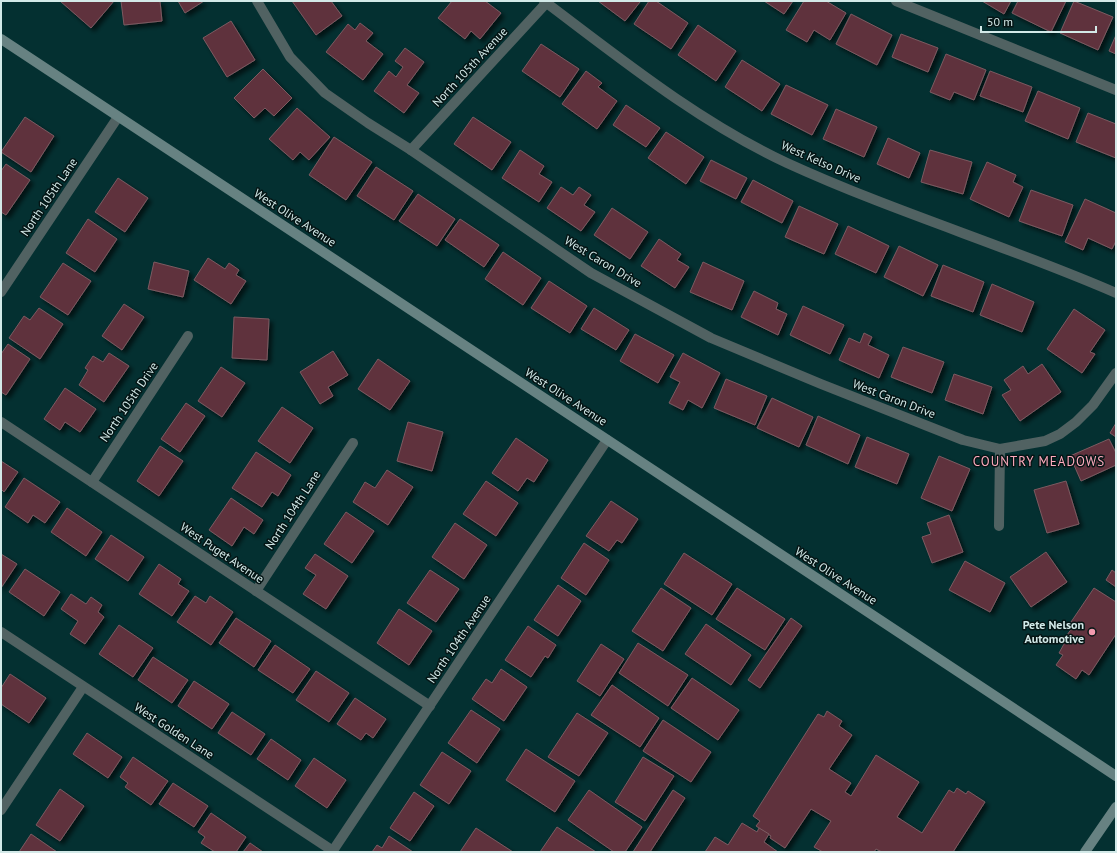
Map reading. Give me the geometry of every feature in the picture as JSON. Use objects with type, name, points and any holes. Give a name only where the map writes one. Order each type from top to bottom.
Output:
[{"type":"main road","name":"West Olive Avenue","points":[[1,39],[1116,776]]},
{"type":"main road","points":[[1085,852],[1116,807]]},
{"type":"street","name":"West Caron Drive","points":[[257,1],[290,57],[326,93],[368,123],[411,150],[591,273],[711,338],[821,384],[963,440],[1000,449],[1045,441],[1060,434],[1076,422],[1093,405],[1116,373]]},
{"type":"street","points":[[896,1],[1116,90]]},
{"type":"street","name":"North 105th Avenue","points":[[411,150],[546,2]]},
{"type":"street","name":"West Kelso Drive","points":[[546,2],[680,101],[730,132],[786,162],[842,186],[1116,294]]},
{"type":"street","name":"North 105th Lane","points":[[1,292],[118,117]]},
{"type":"street","name":"North 105th Drive","points":[[92,482],[188,336]]},
{"type":"street","name":"West Puget Avenue","points":[[1,422],[430,706]]},
{"type":"street","name":"North 104th Avenue","points":[[333,852],[606,440]]},
{"type":"street","name":"North 104th Lane","points":[[256,591],[353,443]]},
{"type":"street","points":[[999,526],[1000,449]]},
{"type":"street","name":"West Golden Lane","points":[[1,632],[333,852]]},
{"type":"street","points":[[1,810],[83,687]]},
{"type":"building","points":[[60,1],[114,1],[91,28]]},
{"type":"building","points":[[121,1],[160,1],[162,21],[124,25]]},
{"type":"building","points":[[178,1],[204,1],[185,13]]},
{"type":"building","points":[[292,1],[331,1],[342,16],[316,35]]},
{"type":"building","points":[[452,1],[485,1],[501,13],[480,39],[471,31],[465,39],[438,18]]},
{"type":"building","points":[[598,1],[639,1],[640,2],[625,21]]},
{"type":"building","points":[[649,1],[656,1],[688,23],[671,49],[634,24]]},
{"type":"building","points":[[764,1],[793,1],[784,14]]},
{"type":"building","points":[[804,1],[826,1],[846,13],[830,40],[814,30],[807,42],[786,30]]},
{"type":"building","points":[[982,1],[1011,1],[1004,14]]},
{"type":"building","points":[[1018,1],[1066,1],[1051,32],[1012,13]]},
{"type":"building","points":[[1074,1],[1113,17],[1098,50],[1060,33]]},
{"type":"building","points":[[851,14],[892,35],[877,65],[836,44]]},
{"type":"building","points":[[231,21],[255,60],[227,77],[203,38]]},
{"type":"building","points":[[360,23],[373,33],[366,41],[383,54],[363,80],[326,52],[348,24],[355,30]]},
{"type":"building","points":[[698,25],[736,51],[716,81],[678,55]]},
{"type":"building","points":[[901,34],[938,48],[928,72],[892,57]]},
{"type":"building","points":[[1116,35],[1116,54],[1109,51]]},
{"type":"building","points":[[541,44],[579,69],[560,97],[522,71]]},
{"type":"building","points":[[405,48],[424,62],[407,85],[419,93],[404,113],[374,91],[389,71],[396,77],[403,67],[395,61]]},
{"type":"building","points":[[946,54],[986,70],[974,100],[954,92],[950,100],[930,92]]},
{"type":"building","points":[[742,60],[780,84],[762,111],[725,87]]},
{"type":"building","points":[[263,69],[292,98],[274,116],[265,108],[254,118],[234,98]]},
{"type":"building","points":[[586,71],[602,83],[598,87],[617,101],[597,129],[562,104]]},
{"type":"building","points":[[990,71],[1032,87],[1023,112],[980,96]]},
{"type":"building","points":[[786,85],[828,105],[812,135],[771,114]]},
{"type":"building","points":[[1038,91],[1080,108],[1068,139],[1025,121]]},
{"type":"building","points":[[626,105],[660,128],[646,147],[613,125]]},
{"type":"building","points":[[297,108],[330,137],[309,160],[300,152],[293,160],[269,139]]},
{"type":"building","points":[[836,109],[877,127],[864,157],[823,139]]},
{"type":"building","points":[[1088,113],[1116,124],[1116,158],[1076,142]]},
{"type":"building","points":[[25,117],[54,136],[31,172],[1,152]]},
{"type":"building","points":[[473,117],[511,142],[492,170],[454,144]]},
{"type":"building","points":[[666,132],[704,157],[686,184],[648,158]]},
{"type":"building","points":[[334,137],[372,162],[346,200],[309,175]]},
{"type":"building","points":[[888,138],[920,153],[909,178],[877,164]]},
{"type":"building","points":[[520,150],[544,166],[539,174],[552,182],[539,202],[502,178]]},
{"type":"building","points":[[930,150],[972,162],[963,194],[921,182]]},
{"type":"building","points":[[711,160],[747,178],[736,199],[700,181]]},
{"type":"building","points":[[987,162],[1016,175],[1013,182],[1023,187],[1009,217],[970,199]]},
{"type":"building","points":[[6,164],[30,180],[6,215],[1,212],[1,171]]},
{"type":"building","points":[[376,167],[413,191],[394,220],[357,196]]},
{"type":"building","points":[[118,178],[148,198],[125,232],[95,212]]},
{"type":"building","points":[[753,180],[793,201],[782,223],[741,202]]},
{"type":"building","points":[[561,187],[573,195],[579,187],[591,195],[584,205],[595,212],[581,231],[547,208]]},
{"type":"building","points":[[1031,190],[1073,205],[1062,236],[1019,221]]},
{"type":"building","points":[[418,194],[455,219],[437,246],[399,221]]},
{"type":"building","points":[[1085,199],[1116,213],[1116,241],[1112,249],[1088,238],[1083,250],[1065,242]]},
{"type":"building","points":[[799,206],[838,224],[824,254],[785,237]]},
{"type":"building","points":[[612,208],[648,232],[630,259],[594,235]]},
{"type":"building","points":[[88,219],[117,239],[95,272],[66,253]]},
{"type":"building","points":[[460,219],[499,245],[484,267],[445,240]]},
{"type":"building","points":[[848,226],[889,246],[876,273],[835,254]]},
{"type":"building","points":[[659,239],[681,254],[677,260],[689,267],[675,288],[641,266]]},
{"type":"building","points":[[899,246],[938,265],[923,296],[884,277]]},
{"type":"building","points":[[503,252],[541,278],[523,305],[485,279]]},
{"type":"building","points":[[208,258],[225,269],[229,263],[239,270],[236,275],[246,281],[231,304],[194,280]]},
{"type":"building","points":[[154,262],[189,271],[183,297],[148,289]]},
{"type":"building","points":[[703,262],[744,281],[732,310],[690,292]]},
{"type":"building","points":[[63,263],[91,281],[68,315],[40,297]]},
{"type":"building","points":[[943,265],[984,282],[973,312],[931,296]]},
{"type":"building","points":[[549,281],[587,306],[570,333],[531,308]]},
{"type":"building","points":[[992,284],[1034,302],[1022,332],[980,315]]},
{"type":"building","points":[[754,291],[778,303],[776,309],[787,314],[778,335],[741,317]]},
{"type":"building","points":[[124,304],[144,317],[122,350],[102,336]]},
{"type":"building","points":[[803,306],[844,325],[830,354],[790,335]]},
{"type":"building","points":[[39,308],[63,324],[40,359],[9,338],[24,316],[30,320]]},
{"type":"building","points":[[594,308],[629,330],[616,350],[581,329]]},
{"type":"building","points":[[1074,309],[1105,330],[1090,352],[1095,354],[1082,373],[1047,349]]},
{"type":"building","points":[[234,317],[269,319],[267,360],[232,358]]},
{"type":"building","points":[[864,333],[872,337],[868,345],[889,355],[879,378],[839,360],[849,338],[860,343]]},
{"type":"building","points":[[635,334],[674,355],[658,383],[620,361]]},
{"type":"building","points":[[8,344],[30,359],[6,395],[1,392],[1,354]]},
{"type":"building","points":[[903,347],[944,362],[932,393],[891,377]]},
{"type":"building","points":[[333,351],[348,375],[328,387],[333,396],[320,404],[300,372]]},
{"type":"building","points":[[109,353],[129,366],[104,402],[79,385],[88,370],[85,368],[93,356],[103,362]]},
{"type":"building","points":[[683,353],[720,373],[702,408],[688,400],[683,410],[669,403],[680,382],[670,377]]},
{"type":"building","points":[[378,359],[410,381],[390,410],[358,389]]},
{"type":"building","points":[[1042,364],[1061,392],[1020,421],[1002,395],[1011,390],[1004,380],[1023,366],[1028,374]]},
{"type":"building","points":[[221,367],[245,383],[222,417],[198,401]]},
{"type":"building","points":[[954,374],[992,387],[983,414],[945,400]]},
{"type":"building","points":[[726,379],[767,396],[755,425],[714,408]]},
{"type":"building","points":[[65,388],[96,409],[80,432],[65,422],[60,430],[44,419]]},
{"type":"building","points":[[772,398],[813,417],[799,447],[757,428]]},
{"type":"building","points":[[186,403],[205,416],[180,452],[161,439]]},
{"type":"building","points":[[282,407],[313,428],[290,463],[258,441]]},
{"type":"building","points":[[818,416],[860,435],[848,464],[806,445]]},
{"type":"building","points":[[408,422],[443,432],[432,471],[397,461]]},
{"type":"building","points":[[1116,423],[1116,437],[1110,433]]},
{"type":"building","points":[[867,437],[909,454],[897,484],[855,467]]},
{"type":"building","points":[[516,438],[548,460],[534,482],[527,478],[518,491],[492,473]]},
{"type":"building","points":[[1109,439],[1116,453],[1116,465],[1081,481],[1070,456]]},
{"type":"building","points":[[160,446],[183,461],[159,496],[137,481]]},
{"type":"building","points":[[256,452],[291,475],[278,496],[272,492],[262,507],[232,488]]},
{"type":"building","points":[[939,456],[970,469],[952,511],[921,498]]},
{"type":"building","points":[[1,461],[18,472],[4,492],[1,489]]},
{"type":"building","points":[[387,470],[413,487],[388,525],[353,502],[365,482],[375,488]]},
{"type":"building","points":[[24,478],[60,502],[45,523],[33,515],[28,523],[5,507]]},
{"type":"building","points":[[486,481],[518,503],[496,536],[463,514]]},
{"type":"building","points":[[1066,481],[1079,524],[1047,533],[1034,490]]},
{"type":"building","points":[[231,498],[263,520],[254,534],[244,527],[232,546],[209,530]]},
{"type":"building","points":[[611,501],[638,519],[622,543],[617,540],[609,551],[586,536]]},
{"type":"building","points":[[67,508],[102,532],[86,556],[51,532]]},
{"type":"building","points":[[346,512],[374,531],[352,563],[324,544]]},
{"type":"building","points":[[949,515],[963,552],[932,563],[922,537],[931,534],[927,523]]},
{"type":"building","points":[[455,523],[487,545],[464,579],[432,557]]},
{"type":"building","points":[[111,535],[144,557],[128,581],[95,559]]},
{"type":"building","points":[[584,543],[609,560],[586,595],[561,578]]},
{"type":"building","points":[[1046,552],[1067,582],[1031,607],[1010,577]]},
{"type":"building","points":[[684,553],[732,584],[712,615],[664,584]]},
{"type":"building","points":[[1,554],[17,564],[1,588]]},
{"type":"building","points":[[315,554],[348,576],[326,609],[303,594],[316,575],[305,568]]},
{"type":"building","points":[[965,561],[1005,583],[990,612],[949,590]]},
{"type":"building","points":[[159,564],[181,579],[178,584],[189,591],[172,616],[139,594]]},
{"type":"building","points":[[25,569],[60,592],[44,616],[9,592]]},
{"type":"building","points":[[430,570],[459,589],[436,622],[407,603]]},
{"type":"building","points":[[1112,570],[1116,573],[1116,587],[1106,580]]},
{"type":"building","points":[[558,585],[581,601],[558,636],[534,620]]},
{"type":"building","points":[[661,588],[691,608],[663,651],[632,631]]},
{"type":"building","points":[[737,588],[785,619],[765,650],[716,619]]},
{"type":"building","name":"Pete Nelson Automotive","points":[[1094,588],[1116,602],[1116,634],[1089,675],[1082,670],[1076,679],[1056,665],[1063,655],[1059,653],[1064,644],[1062,642],[1072,628],[1075,630],[1077,626],[1071,622]]},
{"type":"building","points":[[71,594],[86,604],[91,597],[102,605],[98,612],[104,617],[85,644],[70,634],[78,621],[61,609]]},
{"type":"building","points":[[195,596],[206,603],[210,596],[233,612],[211,645],[177,622]]},
{"type":"building","points":[[399,609],[432,631],[409,665],[377,643]]},
{"type":"building","points":[[236,618],[271,641],[254,667],[219,643]]},
{"type":"building","points":[[791,618],[802,626],[760,688],[748,680]]},
{"type":"building","points":[[706,624],[751,655],[731,685],[685,654]]},
{"type":"building","points":[[119,625],[153,648],[133,677],[99,654]]},
{"type":"building","points":[[528,626],[556,645],[548,658],[545,656],[531,677],[505,660]]},
{"type":"building","points":[[638,643],[688,675],[668,706],[619,673]]},
{"type":"building","points":[[601,644],[624,659],[600,696],[577,681]]},
{"type":"building","points":[[275,645],[310,669],[293,693],[258,670]]},
{"type":"building","points":[[153,657],[188,680],[172,703],[138,680]]},
{"type":"building","points":[[501,669],[527,687],[504,721],[472,699],[486,679],[492,683]]},
{"type":"building","points":[[316,671],[349,693],[329,722],[296,700]]},
{"type":"building","points":[[10,674],[46,698],[29,723],[1,704],[1,688]]},
{"type":"building","points":[[692,678],[739,710],[718,740],[671,708]]},
{"type":"building","points":[[194,681],[229,704],[212,729],[178,706]]},
{"type":"building","points":[[612,685],[659,718],[640,747],[591,715]]},
{"type":"building","points":[[355,698],[386,719],[373,738],[366,733],[361,740],[337,724]]},
{"type":"building","points":[[471,710],[500,729],[477,763],[448,743]]},
{"type":"building","points":[[827,711],[842,721],[839,726],[852,735],[829,769],[851,783],[845,792],[851,796],[876,755],[919,782],[897,817],[922,833],[949,790],[954,793],[957,788],[966,794],[968,791],[985,802],[953,852],[882,852],[876,849],[874,852],[823,852],[814,847],[831,821],[811,809],[785,848],[756,826],[760,821],[753,816],[818,714],[824,717]]},
{"type":"building","points":[[232,712],[265,734],[251,755],[218,733]]},
{"type":"building","points":[[577,713],[608,733],[579,776],[548,757]]},
{"type":"building","points":[[663,720],[711,752],[691,782],[643,751]]},
{"type":"building","points":[[87,733],[122,757],[108,778],[73,754]]},
{"type":"building","points":[[271,739],[301,760],[288,780],[257,759]]},
{"type":"building","points":[[526,749],[575,781],[555,812],[506,780]]},
{"type":"building","points":[[442,752],[471,771],[449,804],[420,785]]},
{"type":"building","points":[[133,757],[168,781],[151,805],[125,787],[128,783],[120,777]]},
{"type":"building","points":[[643,757],[674,776],[645,821],[615,802]]},
{"type":"building","points":[[314,758],[346,780],[327,808],[295,786]]},
{"type":"building","points":[[173,783],[208,806],[194,827],[159,804]]},
{"type":"building","points":[[60,789],[84,806],[60,841],[36,825]]},
{"type":"building","points":[[589,790],[642,827],[625,852],[614,852],[568,820]]},
{"type":"building","points":[[673,790],[685,798],[650,852],[633,852]]},
{"type":"building","points":[[414,792],[434,806],[410,841],[390,828]]},
{"type":"building","points":[[211,813],[246,837],[236,852],[215,852],[201,843],[205,837],[198,832]]},
{"type":"building","points":[[742,823],[757,832],[759,828],[769,834],[764,842],[778,852],[705,852],[715,837],[728,845]]},
{"type":"building","points":[[557,827],[596,852],[540,852]]},
{"type":"building","points":[[476,828],[513,852],[460,852]]},
{"type":"building","points":[[31,834],[57,852],[19,852]]},
{"type":"building","points":[[389,836],[413,852],[372,852],[377,845],[382,848]]},
{"type":"building","points":[[250,843],[263,852],[243,852]]},
{"type":"place","name":"Pete Nelson Automotive","points":[[1092,632]]},
{"type":"district","name":"COUNTRY MEADOWS","points":[[1039,461]]}]
